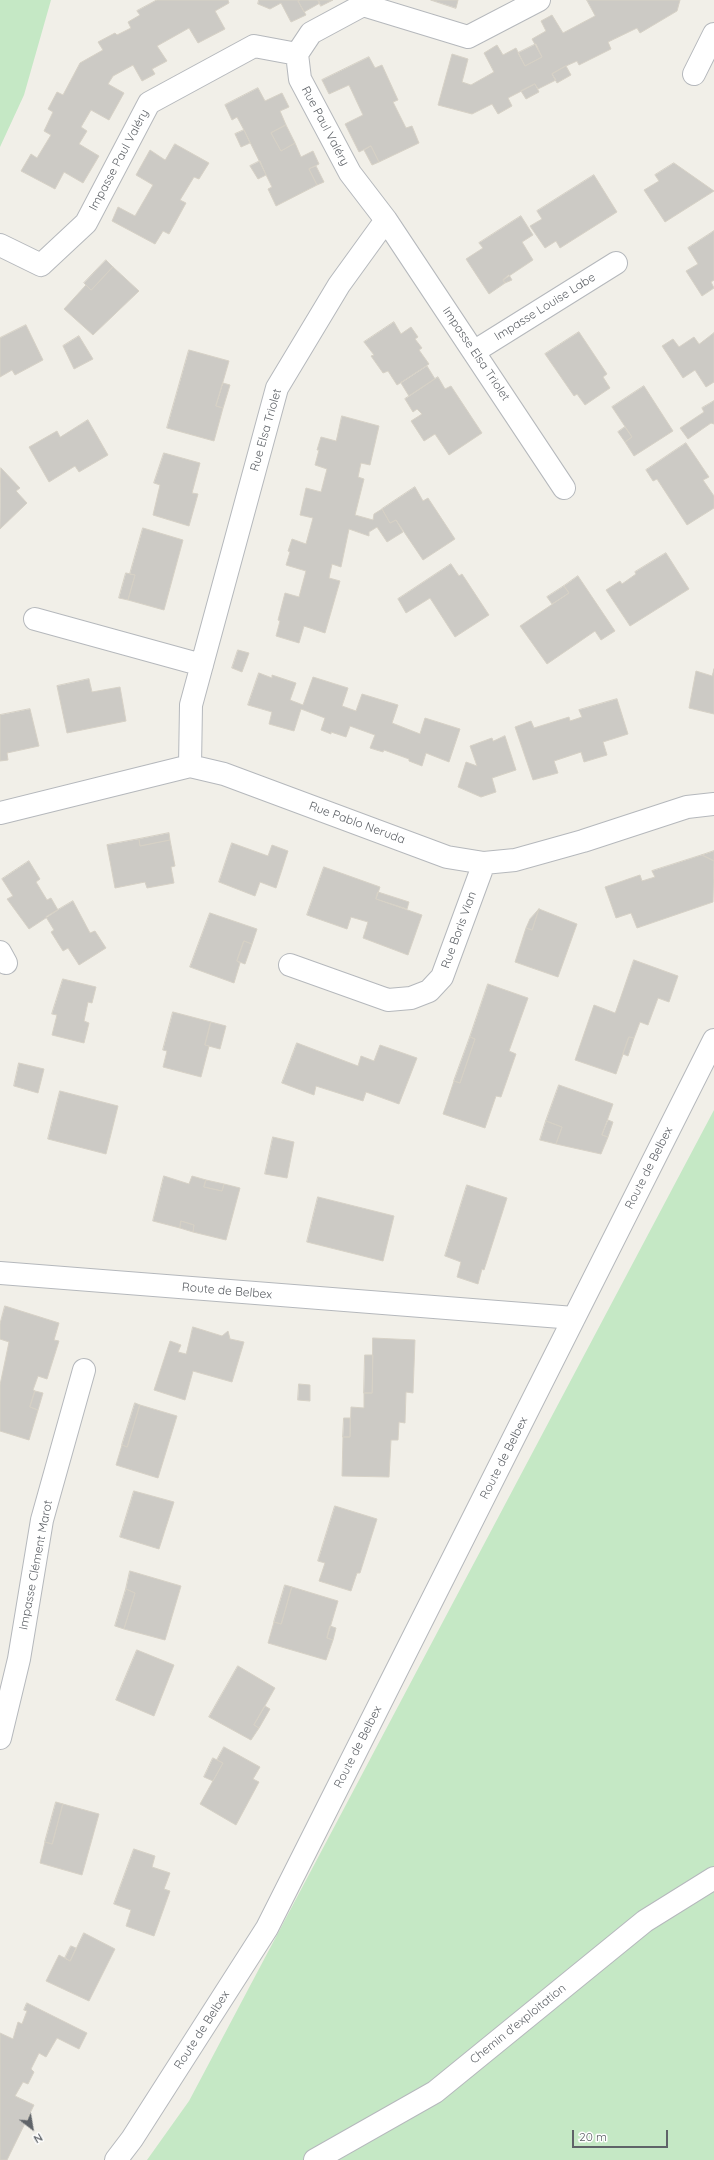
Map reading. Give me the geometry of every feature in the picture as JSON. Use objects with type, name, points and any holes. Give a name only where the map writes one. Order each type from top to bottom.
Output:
[{"type":"street","points":[[296,54],[312,33],[363,5],[468,37],[539,0]]},
{"type":"street","points":[[694,74],[714,34]]},
{"type":"street","name":"Impasse Paul Valéry","points":[[0,245],[41,265],[86,223],[149,103],[254,46],[296,54]]},
{"type":"street","name":"Rue Paul Valéry","points":[[296,54],[300,79],[350,173],[386,220]]},
{"type":"street","name":"Impasse Elsa Triolet","points":[[386,220],[475,351],[564,488]]},
{"type":"street","name":"Rue Elsa Triolet","points":[[190,766],[191,705],[277,388],[339,285],[386,220]]},
{"type":"street","name":"Impasse Louise Labe","points":[[475,351],[616,263]]},
{"type":"street","points":[[35,619],[202,665]]},
{"type":"street","name":"Rue Pablo Neruda","points":[[0,813],[190,766],[224,774],[447,857],[484,863],[515,860],[583,841],[687,807],[714,804]]},
{"type":"street","name":"Rue Boris Vian","points":[[290,965],[388,1000],[411,998],[429,991],[442,977],[484,863]]},
{"type":"street","name":"Route de Belbex","points":[[116,2160],[132,2139],[267,1928],[714,1040]]},
{"type":"street","name":"Route de Belbex","points":[[0,1273],[574,1318]]},
{"type":"street","name":"Impasse Clément Marot","points":[[0,1738],[19,1659],[42,1520],[84,1370]]},
{"type":"street","name":"Chemin d'exploitation","points":[[315,2160],[436,2092],[645,1920],[714,1878]]},
{"type":"green space","points":[[0,0],[51,0],[24,95],[0,147]]},
{"type":"green space","points":[[714,1110],[714,2160],[147,2160],[189,2101]]},
{"type":"building","points":[[157,0],[228,0],[229,3],[215,11],[225,29],[198,43],[189,28],[157,46],[167,61],[152,69],[155,74],[142,81],[133,65],[113,76],[108,84],[124,93],[109,120],[91,110],[81,127],[87,131],[79,144],[99,156],[83,183],[64,172],[55,189],[21,171],[31,154],[37,158],[51,135],[44,131],[53,112],[48,109],[57,92],[63,95],[80,63],[103,50],[98,42],[115,33],[117,35],[131,28],[128,22],[140,15],[137,11]]},
{"type":"building","points":[[259,0],[300,0],[298,1],[306,15],[291,22],[281,3],[270,9],[258,4]]},
{"type":"building","points":[[318,0],[320,3],[304,12],[298,1]]},
{"type":"building","points":[[318,0],[333,0],[321,6]]},
{"type":"building","points":[[431,0],[458,0],[456,8]]},
{"type":"building","points":[[587,0],[680,0],[677,11],[640,33],[637,28],[608,42],[611,49],[579,65],[577,61],[566,66],[552,74],[556,80],[538,89],[535,84],[508,98],[512,106],[498,114],[492,104],[472,114],[438,105],[452,54],[468,59],[462,82],[471,85],[494,72],[484,53],[497,45],[503,55],[516,48],[525,66],[542,57],[532,39],[546,31],[541,21],[552,15],[563,33],[595,16]]},
{"type":"building","points":[[536,44],[542,57],[525,66],[518,53]]},
{"type":"building","points":[[369,57],[375,68],[382,65],[398,100],[393,102],[406,128],[412,126],[419,143],[379,162],[371,146],[359,152],[345,124],[363,115],[349,85],[329,94],[322,80]]},
{"type":"building","points":[[566,66],[571,75],[557,83],[552,74]]},
{"type":"building","points":[[535,84],[539,92],[526,99],[521,91]]},
{"type":"building","points":[[258,88],[265,101],[282,93],[289,107],[280,111],[286,125],[271,133],[281,151],[295,143],[301,157],[313,151],[319,164],[309,169],[317,185],[276,206],[268,189],[272,187],[244,130],[237,117],[232,120],[225,105]]},
{"type":"building","points":[[286,125],[295,143],[281,151],[271,133]]},
{"type":"building","points":[[244,130],[250,143],[241,147],[235,134]]},
{"type":"building","points":[[175,144],[209,163],[199,179],[194,177],[180,200],[186,203],[169,234],[163,231],[155,244],[112,221],[118,207],[135,216],[153,185],[136,175],[150,150],[165,160]]},
{"type":"building","points":[[371,146],[379,162],[372,165],[364,150]]},
{"type":"building","points":[[260,161],[266,175],[258,179],[250,166]]},
{"type":"building","points":[[674,163],[714,191],[665,222],[644,190],[659,181],[655,175]]},
{"type":"building","points":[[316,166],[324,182],[317,185],[309,169]]},
{"type":"building","points":[[594,175],[617,212],[560,248],[556,241],[545,248],[530,226],[542,219],[537,211]]},
{"type":"building","points":[[521,216],[533,235],[522,242],[533,260],[503,280],[505,283],[489,294],[466,259],[483,248],[479,243]]},
{"type":"building","points":[[714,231],[714,280],[711,282],[714,288],[702,296],[686,271],[698,264],[688,248]]},
{"type":"building","points":[[106,260],[113,267],[91,290],[84,283]]},
{"type":"building","points":[[113,267],[139,291],[93,335],[64,309],[86,285],[91,290]]},
{"type":"building","points":[[509,275],[512,280],[505,283],[503,280]]},
{"type":"building","points":[[394,322],[401,334],[411,327],[418,337],[415,339],[422,348],[419,350],[429,364],[397,385],[388,371],[383,373],[371,356],[374,355],[364,342]]},
{"type":"building","points":[[26,325],[43,360],[15,375],[12,370],[0,377],[0,338]]},
{"type":"building","points":[[579,332],[607,374],[603,377],[610,388],[585,405],[577,394],[574,396],[545,354]]},
{"type":"building","points":[[714,333],[714,382],[706,387],[695,370],[683,378],[662,346],[673,339],[679,347],[694,337],[699,344]]},
{"type":"building","points":[[79,336],[93,359],[74,369],[63,346]]},
{"type":"building","points":[[189,350],[229,361],[216,406],[223,408],[214,441],[167,428]]},
{"type":"building","points":[[427,366],[435,379],[409,396],[401,383]]},
{"type":"building","points":[[438,377],[445,389],[451,386],[482,433],[449,455],[435,434],[424,441],[411,421],[422,414],[417,409],[413,412],[405,399]]},
{"type":"building","points":[[223,383],[230,385],[223,408],[216,406]]},
{"type":"building","points":[[644,386],[673,431],[634,456],[625,442],[632,437],[612,407]]},
{"type":"building","points":[[714,401],[714,424],[711,423],[688,439],[680,428],[704,412],[702,408]]},
{"type":"building","points":[[342,416],[379,426],[370,465],[361,463],[358,477],[364,479],[355,515],[373,520],[374,514],[382,509],[390,523],[396,520],[403,532],[387,542],[377,527],[369,532],[369,536],[349,529],[341,567],[332,564],[329,578],[340,581],[325,633],[304,626],[299,643],[276,636],[280,621],[278,620],[285,593],[299,597],[306,571],[286,565],[290,552],[288,551],[292,539],[306,544],[313,518],[300,515],[306,488],[321,492],[327,469],[315,465],[319,450],[317,450],[321,437],[336,441]]},
{"type":"building","points":[[88,420],[108,455],[79,472],[75,466],[49,482],[29,447],[57,431],[60,437]]},
{"type":"building","points":[[625,427],[632,437],[625,442],[618,432]]},
{"type":"building","points":[[686,443],[709,477],[703,480],[714,496],[714,508],[687,525],[657,479],[653,481],[646,470]]},
{"type":"building","points":[[164,453],[200,463],[192,493],[198,494],[189,526],[153,515],[160,485],[154,483]]},
{"type":"building","points":[[1,468],[20,488],[16,491],[27,503],[0,529]]},
{"type":"building","points":[[415,487],[423,501],[428,498],[455,539],[423,560],[396,520],[390,523],[382,509]]},
{"type":"building","points":[[143,528],[183,540],[164,610],[128,600],[135,575],[130,574]]},
{"type":"building","points":[[666,553],[689,589],[630,626],[606,590],[620,581],[622,584],[636,574],[635,572]]},
{"type":"building","points":[[451,564],[459,576],[462,574],[489,615],[455,637],[430,598],[406,613],[398,599]]},
{"type":"building","points":[[126,573],[135,575],[128,600],[119,598]]},
{"type":"building","points":[[578,576],[615,631],[601,640],[595,631],[547,664],[520,626],[569,593],[564,586]]},
{"type":"building","points":[[564,586],[569,593],[552,604],[547,597]]},
{"type":"building","points":[[238,650],[249,653],[242,672],[232,668]]},
{"type":"building","points":[[714,669],[714,714],[689,708],[696,671],[712,676]]},
{"type":"building","points":[[259,673],[272,678],[272,675],[296,683],[290,700],[303,705],[313,677],[348,688],[342,706],[356,711],[362,694],[398,705],[392,723],[420,734],[425,718],[460,729],[449,762],[426,753],[422,766],[409,761],[409,759],[384,750],[383,752],[370,748],[375,735],[350,726],[346,737],[331,732],[331,734],[321,730],[325,718],[301,709],[294,731],[269,724],[272,712],[248,705]]},
{"type":"building","points":[[89,679],[92,692],[120,687],[126,721],[67,733],[57,686]]},
{"type":"building","points":[[617,699],[628,734],[603,742],[607,755],[584,762],[581,752],[554,761],[558,773],[533,780],[515,727],[531,721],[534,728],[569,717],[570,721],[582,717],[579,710]]},
{"type":"building","points":[[30,709],[39,746],[7,753],[8,760],[0,761],[0,715]]},
{"type":"building","points":[[505,736],[516,770],[492,778],[496,792],[481,797],[458,787],[466,762],[477,766],[470,746],[492,738],[493,741]]},
{"type":"building","points":[[169,833],[170,840],[140,846],[139,839]]},
{"type":"building","points":[[139,839],[140,846],[170,840],[175,866],[171,867],[174,883],[147,888],[145,882],[115,888],[107,845]]},
{"type":"building","points":[[232,843],[268,856],[272,845],[288,851],[276,888],[260,882],[255,896],[219,882]]},
{"type":"building","points":[[714,851],[714,861],[702,855]]},
{"type":"building","points":[[702,855],[714,861],[713,902],[637,928],[631,913],[616,918],[605,887],[640,875],[642,881],[655,877],[652,871]]},
{"type":"building","points":[[29,861],[40,879],[36,882],[47,900],[51,898],[58,910],[29,929],[7,899],[13,896],[2,879]]},
{"type":"building","points":[[324,867],[380,887],[376,899],[422,915],[408,955],[363,938],[368,922],[351,917],[347,929],[307,915]]},
{"type":"building","points":[[378,892],[409,902],[407,909],[376,899]]},
{"type":"building","points":[[73,901],[90,933],[95,931],[106,948],[79,965],[68,948],[63,951],[51,932],[54,930],[46,917]]},
{"type":"building","points":[[539,909],[577,924],[558,977],[515,962],[526,928],[532,930]]},
{"type":"building","points":[[539,909],[532,930],[526,928],[530,919]]},
{"type":"building","points":[[210,913],[257,929],[252,944],[244,941],[237,961],[240,963],[234,983],[190,967]]},
{"type":"building","points":[[244,941],[252,944],[245,964],[237,961]]},
{"type":"building","points":[[634,960],[678,976],[669,1002],[658,998],[648,1025],[640,1022],[634,1038],[629,1037],[616,1074],[575,1060],[594,1005],[615,1013]]},
{"type":"building","points":[[63,979],[96,987],[92,1003],[88,1002],[84,1021],[89,1023],[84,1043],[52,1035],[57,1015],[52,1014]]},
{"type":"building","points":[[488,984],[528,998],[509,1051],[516,1054],[501,1097],[496,1096],[485,1128],[443,1114],[454,1081],[460,1083],[475,1039],[470,1037]]},
{"type":"building","points":[[173,1012],[211,1022],[205,1045],[209,1046],[201,1077],[163,1067],[167,1051],[163,1050]]},
{"type":"building","points":[[211,1022],[226,1026],[220,1049],[205,1045]]},
{"type":"building","points":[[470,1037],[475,1039],[460,1083],[454,1081]]},
{"type":"building","points":[[629,1037],[634,1038],[628,1056],[623,1054]]},
{"type":"building","points":[[297,1043],[358,1066],[361,1056],[374,1061],[380,1045],[417,1058],[399,1104],[366,1092],[363,1101],[316,1086],[314,1095],[282,1083]]},
{"type":"building","points":[[19,1063],[44,1069],[38,1093],[14,1086]]},
{"type":"building","points":[[559,1085],[613,1104],[602,1135],[608,1137],[601,1154],[556,1144],[562,1127],[546,1121]]},
{"type":"building","points":[[60,1091],[118,1106],[106,1154],[48,1139]]},
{"type":"building","points":[[608,1120],[613,1122],[608,1137],[602,1135]]},
{"type":"building","points":[[546,1121],[562,1127],[556,1144],[540,1140]]},
{"type":"building","points":[[273,1137],[294,1142],[287,1178],[265,1174]]},
{"type":"building","points":[[164,1176],[189,1184],[192,1176],[206,1180],[204,1187],[222,1191],[224,1184],[240,1188],[226,1240],[193,1232],[194,1225],[181,1221],[180,1228],[153,1221]]},
{"type":"building","points":[[206,1180],[224,1184],[222,1191],[204,1187]]},
{"type":"building","points":[[467,1185],[507,1198],[484,1270],[482,1269],[478,1284],[457,1277],[461,1262],[445,1256]]},
{"type":"building","points":[[318,1197],[394,1216],[383,1261],[307,1242]]},
{"type":"building","points":[[181,1221],[194,1225],[193,1232],[180,1228]]},
{"type":"building","points":[[5,1306],[59,1323],[54,1340],[59,1341],[47,1379],[38,1376],[33,1390],[35,1391],[30,1407],[38,1410],[29,1440],[0,1431],[0,1385],[9,1342],[0,1339],[0,1324]]},
{"type":"building","points":[[193,1327],[222,1336],[228,1331],[230,1339],[244,1342],[232,1382],[193,1371],[185,1400],[154,1390],[170,1341],[181,1345],[178,1352],[186,1354]]},
{"type":"building","points":[[373,1338],[415,1340],[413,1393],[406,1392],[405,1423],[399,1422],[398,1440],[391,1440],[389,1477],[342,1476],[343,1437],[350,1437],[351,1407],[364,1408],[364,1393],[372,1393]]},
{"type":"building","points":[[365,1355],[373,1355],[372,1393],[364,1393]]},
{"type":"building","points":[[299,1384],[310,1385],[310,1401],[298,1400]]},
{"type":"building","points":[[35,1391],[43,1393],[38,1410],[30,1407]]},
{"type":"building","points":[[135,1403],[140,1405],[127,1447],[122,1445]]},
{"type":"building","points":[[140,1405],[177,1416],[158,1478],[116,1465],[122,1445],[127,1447]]},
{"type":"building","points":[[344,1418],[350,1418],[350,1437],[343,1437]]},
{"type":"building","points":[[134,1491],[174,1502],[159,1549],[120,1537]]},
{"type":"building","points":[[335,1506],[377,1519],[360,1573],[357,1573],[351,1591],[319,1581],[325,1563],[318,1561]]},
{"type":"building","points":[[130,1571],[181,1586],[165,1640],[124,1629],[135,1593],[126,1589]]},
{"type":"building","points":[[285,1585],[292,1587],[281,1624],[274,1622]]},
{"type":"building","points":[[292,1587],[338,1601],[327,1638],[333,1640],[326,1660],[268,1643],[274,1622],[281,1624]]},
{"type":"building","points":[[126,1589],[135,1593],[124,1629],[115,1626]]},
{"type":"building","points":[[330,1626],[336,1628],[333,1640],[327,1638]]},
{"type":"building","points":[[137,1650],[174,1665],[154,1716],[116,1700]]},
{"type":"building","points":[[238,1666],[275,1688],[254,1725],[259,1728],[251,1740],[209,1717]]},
{"type":"building","points":[[265,1706],[270,1709],[259,1728],[254,1725]]},
{"type":"building","points":[[224,1747],[260,1767],[253,1779],[259,1782],[236,1825],[200,1804],[223,1763],[217,1760]]},
{"type":"building","points":[[213,1758],[223,1763],[213,1781],[204,1777]]},
{"type":"building","points":[[56,1802],[63,1804],[52,1844],[45,1842]]},
{"type":"building","points":[[63,1804],[99,1814],[82,1875],[40,1863],[45,1842],[52,1844]]},
{"type":"building","points":[[134,1849],[155,1856],[152,1867],[170,1873],[164,1889],[170,1891],[154,1936],[126,1926],[131,1910],[114,1904]]},
{"type":"building","points":[[84,1933],[115,1949],[89,2001],[46,1981],[59,1955],[70,1961]]},
{"type":"building","points":[[71,1946],[76,1948],[70,1961],[65,1958]]},
{"type":"building","points":[[27,2003],[87,2033],[79,2049],[57,2038],[46,2057],[39,2053],[31,2069],[34,2072],[28,2084],[23,2082],[15,2096],[34,2105],[7,2160],[0,2160],[0,2033],[13,2039],[18,2022],[22,2024],[27,2011],[24,2010]]}]
